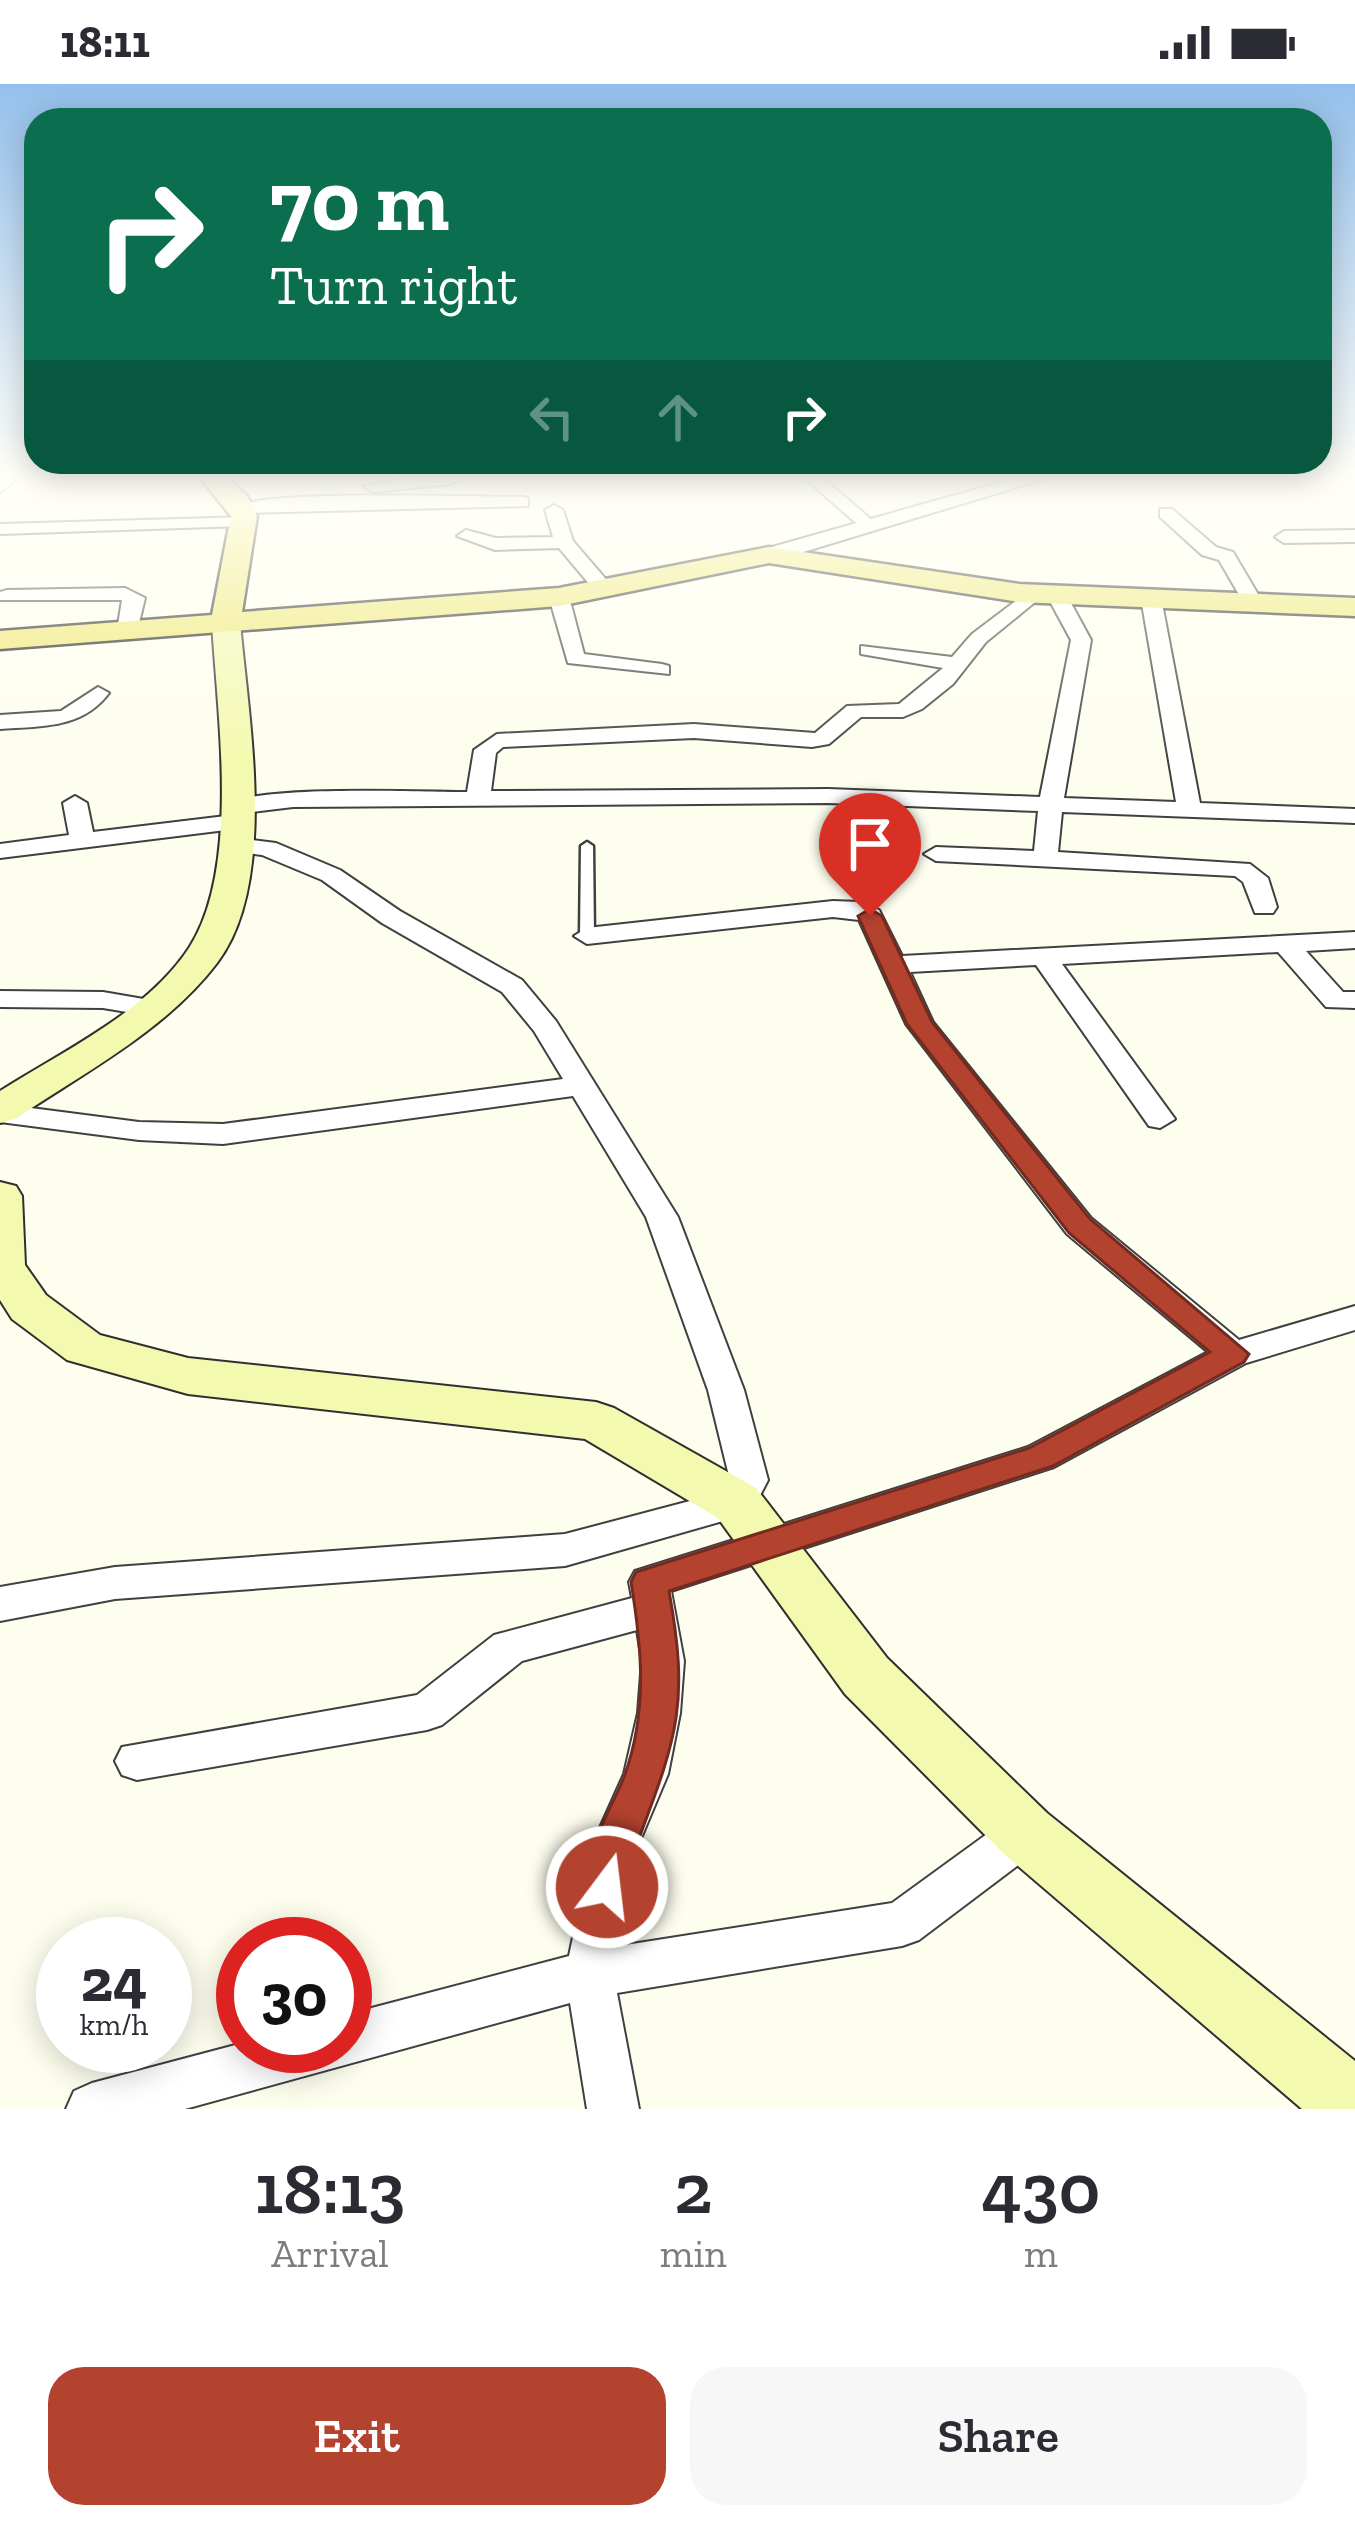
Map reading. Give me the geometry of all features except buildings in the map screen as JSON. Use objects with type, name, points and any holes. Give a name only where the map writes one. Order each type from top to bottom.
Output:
[{"type":"main road","points":[[0,1112],[151,1008],[194,968],[222,927],[234,824],[226,622],[231,574]]},
{"type":"main road","points":[[0,640],[559,597],[676,574]]},
{"type":"main road","points":[[899,574],[1044,594],[1355,607]]},
{"type":"main road","points":[[0,1196],[2,1266],[29,1306],[84,1348],[188,1376],[596,1421],[753,1524],[866,1676],[1025,1833],[1355,2107]]},
{"type":"street","points":[[591,574],[603,588]]},
{"type":"street","points":[[1236,574],[1252,602]]},
{"type":"street","points":[[8,596],[106,592],[135,598],[127,631]]},
{"type":"street","points":[[478,797],[485,750],[497,741],[694,730],[812,740],[821,739],[855,710],[903,710],[959,664],[980,638],[1044,594],[1081,640],[1045,860]]},
{"type":"street","points":[[559,597],[575,659],[662,670]]},
{"type":"street","points":[[1151,598],[1190,812]]},
{"type":"street","points":[[868,650],[959,664]]},
{"type":"street","points":[[0,722],[73,716],[98,693]]},
{"type":"street","points":[[0,851],[234,824],[293,800],[828,796],[1355,816]]},
{"type":"street","points":[[75,803],[82,841]]},
{"type":"street","points":[[234,824],[267,848],[331,875],[391,917],[512,986],[546,1027],[662,1217],[695,1298],[749,1480],[753,1524]]},
{"type":"street","points":[[936,854],[1241,869],[1255,878],[1264,907]]},
{"type":"street","points":[[587,936],[847,908],[870,916],[920,1024],[1079,1226],[1233,1354]]},
{"type":"street","points":[[890,965],[1355,940]]},
{"type":"street","points":[[1283,942],[1336,1000],[1355,1000]]},
{"type":"street","points":[[1042,955],[1160,1119]]},
{"type":"street","points":[[0,999],[103,1000],[151,1008]]},
{"type":"street","points":[[0,1112],[139,1131],[223,1134],[581,1086]]},
{"type":"street","points":[[0,1604],[79,1586],[565,1550],[753,1524],[1041,1457],[1233,1354],[1355,1318]]},
{"type":"street","points":[[613,2109],[589,1974],[616,1844],[646,1774],[659,1714],[662,1660],[649,1582],[753,1524]]},
{"type":"street","points":[[136,1761],[427,1712],[509,1647],[653,1609]]},
{"type":"street","points":[[372,2033],[589,1974],[902,1924],[1025,1833]]},
{"type":"street","points":[[92,2109],[225,2073]]},
{"type":"lane","points":[[586,846],[587,936]]},
{"type":"route","points":[[607,1887],[616,1844],[646,1774],[659,1714],[662,1660],[649,1582],[1041,1457],[1233,1354],[1079,1226],[920,1024],[870,916]]}]
